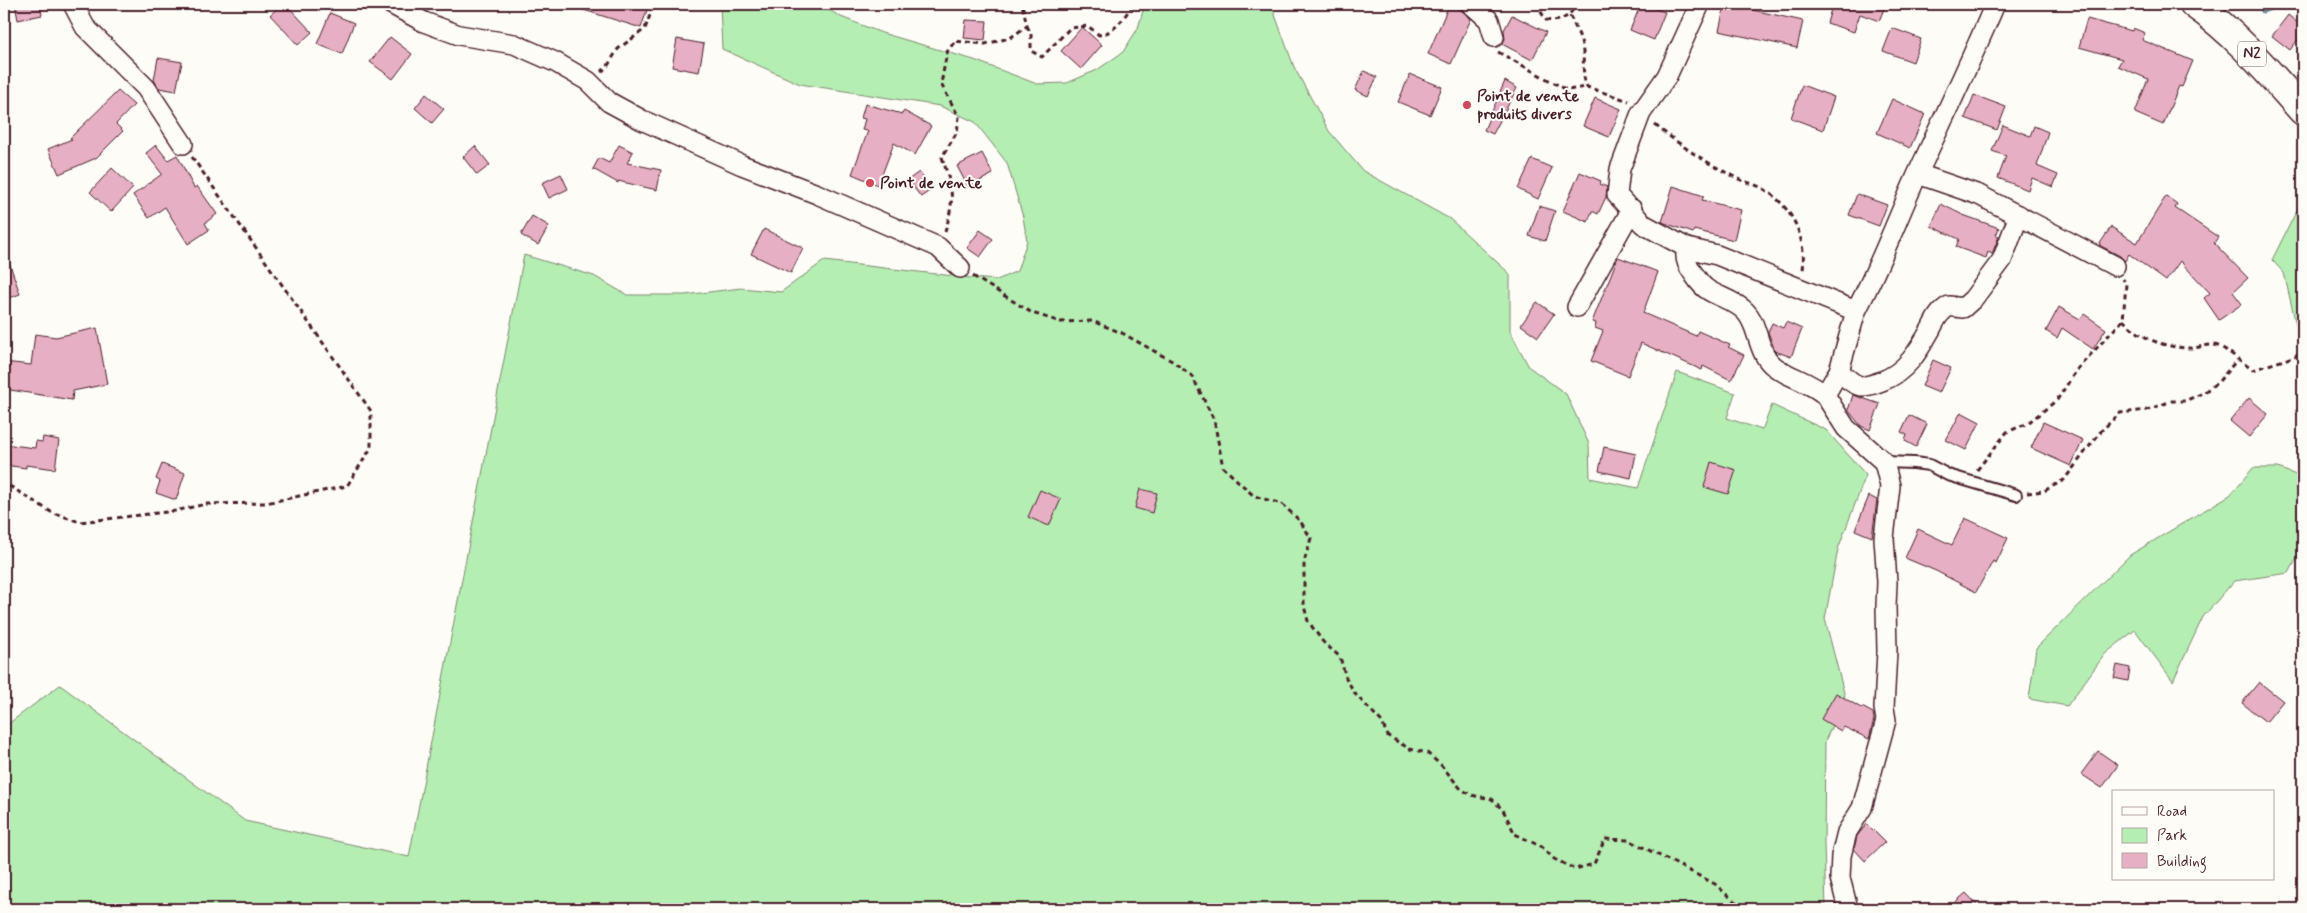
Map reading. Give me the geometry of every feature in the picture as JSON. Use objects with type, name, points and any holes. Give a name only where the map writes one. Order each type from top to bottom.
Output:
[{"type":"highway","name":"N2","points":[[2194,4],[2218,21],[2258,60],[2303,111]]},
{"type":"street","points":[[73,4],[85,27],[146,88],[183,144]]},
{"type":"street","points":[[391,4],[424,22],[459,35],[514,44],[555,62],[588,82],[609,102],[642,120],[742,165],[817,194],[938,247],[960,268]]},
{"type":"street","points":[[1471,4],[1489,20],[1494,37]]},
{"type":"street","points":[[1700,4],[1667,76],[1643,109],[1620,168],[1617,195],[1632,209],[1643,224],[1687,248],[1717,255],[1856,311]]},
{"type":"street","points":[[1825,395],[1839,371],[1856,311],[1877,271],[1918,174],[1962,83],[1995,4]]},
{"type":"street","points":[[1918,174],[1979,195],[2115,266]]},
{"type":"street","points":[[1577,307],[1632,209]]},
{"type":"street","points":[[1839,371],[1854,384],[1865,388],[1895,376],[1908,365],[1940,311],[1949,306],[1963,308],[1973,299],[2002,260],[2018,215]]},
{"type":"street","points":[[1687,248],[1688,267],[1700,284],[1707,290],[1739,306],[1750,318],[1759,344],[1768,360],[1776,367],[1813,386],[1825,395],[1837,417],[1846,428],[1884,462],[1890,486],[1884,538],[1887,582],[1884,708],[1886,720],[1862,808],[1847,832],[1841,856],[1840,878],[1848,909]]},
{"type":"lane","points":[[1884,462],[1914,462],[1929,465],[1948,475],[1965,478],[1981,486],[2016,495]]},
{"type":"path","points":[[588,82],[607,67],[618,49],[645,29],[654,4]]},
{"type":"path","points":[[1022,4],[1027,26],[1031,34],[1031,51],[1042,57],[1070,28],[1088,26],[1099,35],[1107,33],[1121,24],[1134,4]]},
{"type":"path","points":[[1536,4],[1546,20],[1554,21],[1570,16],[1577,4]]},
{"type":"path","points":[[1570,16],[1582,43],[1584,60],[1582,77],[1587,87]]},
{"type":"path","points":[[920,240],[944,236],[951,212],[953,190],[942,157],[957,132],[960,117],[941,84],[947,52],[955,42],[985,44],[1010,38],[1027,26]]},
{"type":"path","points":[[1494,37],[1494,47],[1500,54],[1546,81],[1567,90],[1587,87],[1643,109],[1681,146],[1736,178],[1766,190],[1790,213],[1802,238],[1803,268],[1801,289]]},
{"type":"path","points":[[4,478],[8,485],[51,512],[80,522],[175,511],[206,504],[266,503],[347,486],[371,448],[371,412],[183,144]]},
{"type":"path","points":[[1965,478],[1979,468],[2007,432],[2028,423],[2058,400],[2078,368],[2123,320],[2126,284],[2115,266]]},
{"type":"path","points":[[960,268],[1032,313],[1060,322],[1092,321],[1122,333],[1172,361],[1192,376],[1214,420],[1223,467],[1254,496],[1282,504],[1300,521],[1311,538],[1304,562],[1304,606],[1308,621],[1323,642],[1340,657],[1346,678],[1356,695],[1381,721],[1388,736],[1394,741],[1410,749],[1427,753],[1441,765],[1461,789],[1471,795],[1492,799],[1503,810],[1515,834],[1542,847],[1554,859],[1575,869],[1594,864],[1605,839],[1629,840],[1716,884],[1734,901],[1752,909]]},
{"type":"path","points":[[2123,320],[2136,333],[2151,341],[2174,347],[2193,348],[2213,344],[2226,350],[2253,370],[2296,356],[2303,344]]},
{"type":"path","points":[[2016,495],[2044,491],[2064,480],[2101,431],[2120,413],[2147,410],[2172,401],[2186,401],[2203,393],[2219,381],[2237,360]]},
{"type":"green space","points":[[720,4],[819,4],[841,17],[882,33],[974,60],[1037,84],[1067,83],[1097,70],[1123,52],[1138,28],[1145,4],[1271,4],[1294,67],[1329,131],[1363,171],[1450,219],[1510,274],[1510,331],[1529,367],[1566,394],[1589,444],[1590,478],[1638,488],[1677,372],[1735,393],[1727,418],[1762,430],[1772,405],[1826,430],[1866,475],[1838,549],[1825,619],[1845,697],[1825,741],[1824,843],[1826,909],[4,909],[4,727],[60,685],[245,821],[409,857],[524,255],[594,276],[627,295],[685,295],[741,288],[781,292],[824,261],[997,280],[1017,271],[1027,241],[1023,217],[1007,163],[975,122],[940,106],[800,84],[722,49]]},
{"type":"green space","points":[[2303,198],[2303,345],[2300,342],[2284,273],[2272,260]]},
{"type":"green space","points":[[2253,468],[2278,468],[2296,475],[2303,471],[2303,547],[2289,573],[2234,581],[2203,617],[2173,681],[2135,630],[2105,654],[2067,706],[2029,699],[2036,648],[2130,555],[2230,495]]},
{"type":"building","points":[[15,4],[40,4],[42,15],[18,20]]},
{"type":"building","points":[[282,4],[286,4],[312,32],[298,45],[270,15]]},
{"type":"building","points":[[574,4],[649,4],[641,28],[574,7]]},
{"type":"building","points":[[1641,4],[1665,12],[1654,40],[1630,30]]},
{"type":"building","points":[[1725,4],[1803,21],[1797,48],[1719,31]]},
{"type":"building","points":[[1837,4],[1886,4],[1879,21],[1860,14],[1854,32],[1827,23],[1832,6],[1845,10],[1846,8]]},
{"type":"building","points":[[1449,5],[1462,11],[1471,19],[1451,64],[1428,54]]},
{"type":"building","points":[[330,13],[354,23],[342,54],[317,44]]},
{"type":"building","points":[[1512,15],[1546,32],[1532,60],[1502,44],[1505,39],[1504,30]]},
{"type":"building","points":[[2288,15],[2303,27],[2303,33],[2290,50],[2272,36]]},
{"type":"building","points":[[2087,19],[2132,31],[2133,28],[2145,33],[2142,40],[2193,61],[2182,87],[2179,86],[2163,125],[2135,113],[2148,79],[2118,66],[2122,59],[2079,47]]},
{"type":"building","points":[[966,20],[987,21],[985,40],[964,38]]},
{"type":"building","points":[[1082,27],[1102,45],[1081,69],[1061,51]]},
{"type":"building","points":[[1892,28],[1921,39],[1913,62],[1883,51]]},
{"type":"building","points":[[390,37],[412,54],[393,79],[370,62]]},
{"type":"building","points":[[677,39],[704,44],[699,72],[672,67]]},
{"type":"building","points":[[158,58],[182,62],[176,91],[159,88],[154,80]]},
{"type":"building","points":[[1364,71],[1377,77],[1368,96],[1355,90]]},
{"type":"building","points":[[1410,74],[1442,87],[1430,115],[1398,102]]},
{"type":"building","points":[[1505,81],[1517,88],[1493,134],[1484,130]]},
{"type":"building","points":[[1802,85],[1834,97],[1823,130],[1791,118]]},
{"type":"building","points":[[118,91],[134,105],[116,124],[123,131],[96,158],[59,174],[48,149],[72,139],[70,138]]},
{"type":"building","points":[[426,94],[444,109],[432,123],[415,108]]},
{"type":"building","points":[[1974,95],[2006,107],[1997,130],[1965,118]]},
{"type":"building","points":[[1595,98],[1621,109],[1609,137],[1583,126]]},
{"type":"building","points":[[1892,99],[1925,114],[1910,148],[1877,133]]},
{"type":"building","points":[[865,104],[902,114],[904,111],[931,126],[915,155],[894,143],[878,185],[852,174],[868,131],[862,130],[865,119],[861,118]]},
{"type":"building","points":[[2003,125],[2030,136],[2034,126],[2048,132],[2037,166],[2058,175],[2053,187],[2032,178],[2028,190],[1998,178],[2006,156],[1992,151]]},
{"type":"building","points":[[156,145],[168,160],[177,155],[194,188],[197,186],[217,214],[205,223],[209,230],[188,244],[165,207],[149,218],[133,195],[162,174],[146,153]]},
{"type":"building","points":[[619,145],[633,152],[627,163],[661,170],[657,190],[618,181],[618,183],[593,169],[599,158],[609,163]]},
{"type":"building","points":[[475,146],[490,165],[477,175],[463,157]]},
{"type":"building","points":[[982,153],[993,174],[968,187],[957,166]]},
{"type":"building","points":[[1532,159],[1552,168],[1538,199],[1518,189]]},
{"type":"building","points":[[112,168],[133,188],[111,212],[90,192]]},
{"type":"building","points":[[919,172],[932,189],[921,197],[908,180]]},
{"type":"building","points":[[1580,172],[1601,181],[1600,184],[1607,187],[1606,197],[1598,214],[1592,211],[1588,222],[1563,211]]},
{"type":"building","points":[[561,174],[568,189],[549,198],[542,183]]},
{"type":"building","points":[[1673,186],[1704,196],[1702,200],[1741,210],[1734,240],[1694,230],[1693,233],[1662,222]]},
{"type":"building","points":[[1857,194],[1887,205],[1879,226],[1849,215]]},
{"type":"building","points":[[2166,196],[2177,204],[2175,208],[2218,237],[2214,243],[2248,278],[2233,292],[2242,304],[2219,320],[2204,298],[2210,293],[2180,261],[2166,281],[2129,254],[2125,261],[2120,256],[2099,245],[2111,227],[2137,243]]},
{"type":"building","points":[[1941,204],[1963,215],[1999,228],[1996,235],[1999,236],[1992,254],[1988,252],[1986,258],[1956,247],[1959,239],[1931,226]]},
{"type":"building","points":[[1539,206],[1555,211],[1545,241],[1529,236]]},
{"type":"building","points":[[532,216],[549,226],[538,245],[521,235]]},
{"type":"building","points":[[764,229],[803,248],[791,273],[751,254]]},
{"type":"building","points":[[980,230],[993,239],[980,257],[967,248]]},
{"type":"building","points":[[4,253],[6,253],[20,294],[4,300]]},
{"type":"building","points":[[1618,257],[1658,272],[1643,313],[1696,336],[1698,331],[1730,345],[1728,347],[1744,355],[1731,380],[1703,366],[1702,370],[1641,343],[1628,376],[1591,361],[1603,331],[1595,328],[1596,323],[1592,322]]},
{"type":"building","points":[[1537,302],[1554,314],[1538,337],[1521,325]]},
{"type":"building","points":[[2059,307],[2080,319],[2084,314],[2106,329],[2093,349],[2062,328],[2057,338],[2046,331]]},
{"type":"building","points":[[1786,322],[1802,329],[1791,357],[1775,351],[1768,332],[1772,323],[1783,328]]},
{"type":"building","points":[[97,328],[107,384],[73,391],[72,400],[4,389],[4,362],[31,365],[35,334],[56,337]]},
{"type":"building","points":[[1933,360],[1951,368],[1939,393],[1922,386]]},
{"type":"building","points":[[1853,395],[1880,404],[1870,430],[1861,426],[1848,410]]},
{"type":"building","points":[[2249,398],[2268,414],[2249,437],[2230,421]]},
{"type":"building","points":[[1961,412],[1980,422],[1966,450],[1946,440]]},
{"type":"building","points":[[1909,415],[1927,424],[1916,447],[1905,441],[1907,435],[1901,432]]},
{"type":"building","points":[[2043,422],[2083,440],[2071,466],[2031,448]]},
{"type":"building","points":[[43,437],[59,440],[55,469],[26,465],[26,468],[4,465],[4,444],[35,448],[36,441],[42,442]]},
{"type":"building","points":[[1604,447],[1636,454],[1631,478],[1599,471]]},
{"type":"building","points":[[1711,462],[1736,470],[1728,494],[1704,487]]},
{"type":"building","points":[[162,464],[185,473],[176,500],[156,493],[160,481],[156,479]]},
{"type":"building","points":[[1140,489],[1157,493],[1152,513],[1135,508]]},
{"type":"building","points":[[1040,490],[1061,499],[1049,526],[1028,517]]},
{"type":"building","points":[[1869,496],[1877,500],[1872,537],[1855,530]]},
{"type":"building","points":[[1965,518],[2008,538],[1996,563],[1993,561],[1976,592],[1936,571],[1905,558],[1918,529],[1952,545]]},
{"type":"building","points":[[2117,665],[2130,668],[2128,681],[2114,678]]},
{"type":"building","points":[[2259,682],[2283,701],[2266,722],[2242,703]]},
{"type":"building","points":[[1836,693],[1873,713],[1874,719],[1869,739],[1844,727],[1841,731],[1821,719]]},
{"type":"building","points":[[2098,751],[2118,765],[2102,788],[2081,774]]},
{"type":"building","points":[[1867,824],[1885,842],[1865,861],[1854,849],[1857,836]]},
{"type":"building","points":[[1966,893],[1981,909],[1947,909]]},
{"type":"waterway","points":[[2263,11],[2281,4]]},
{"type":"place","name":"Point de vente produits divers","points":[[1467,105]]},
{"type":"place","name":"Point de vente","points":[[870,183]]}]
